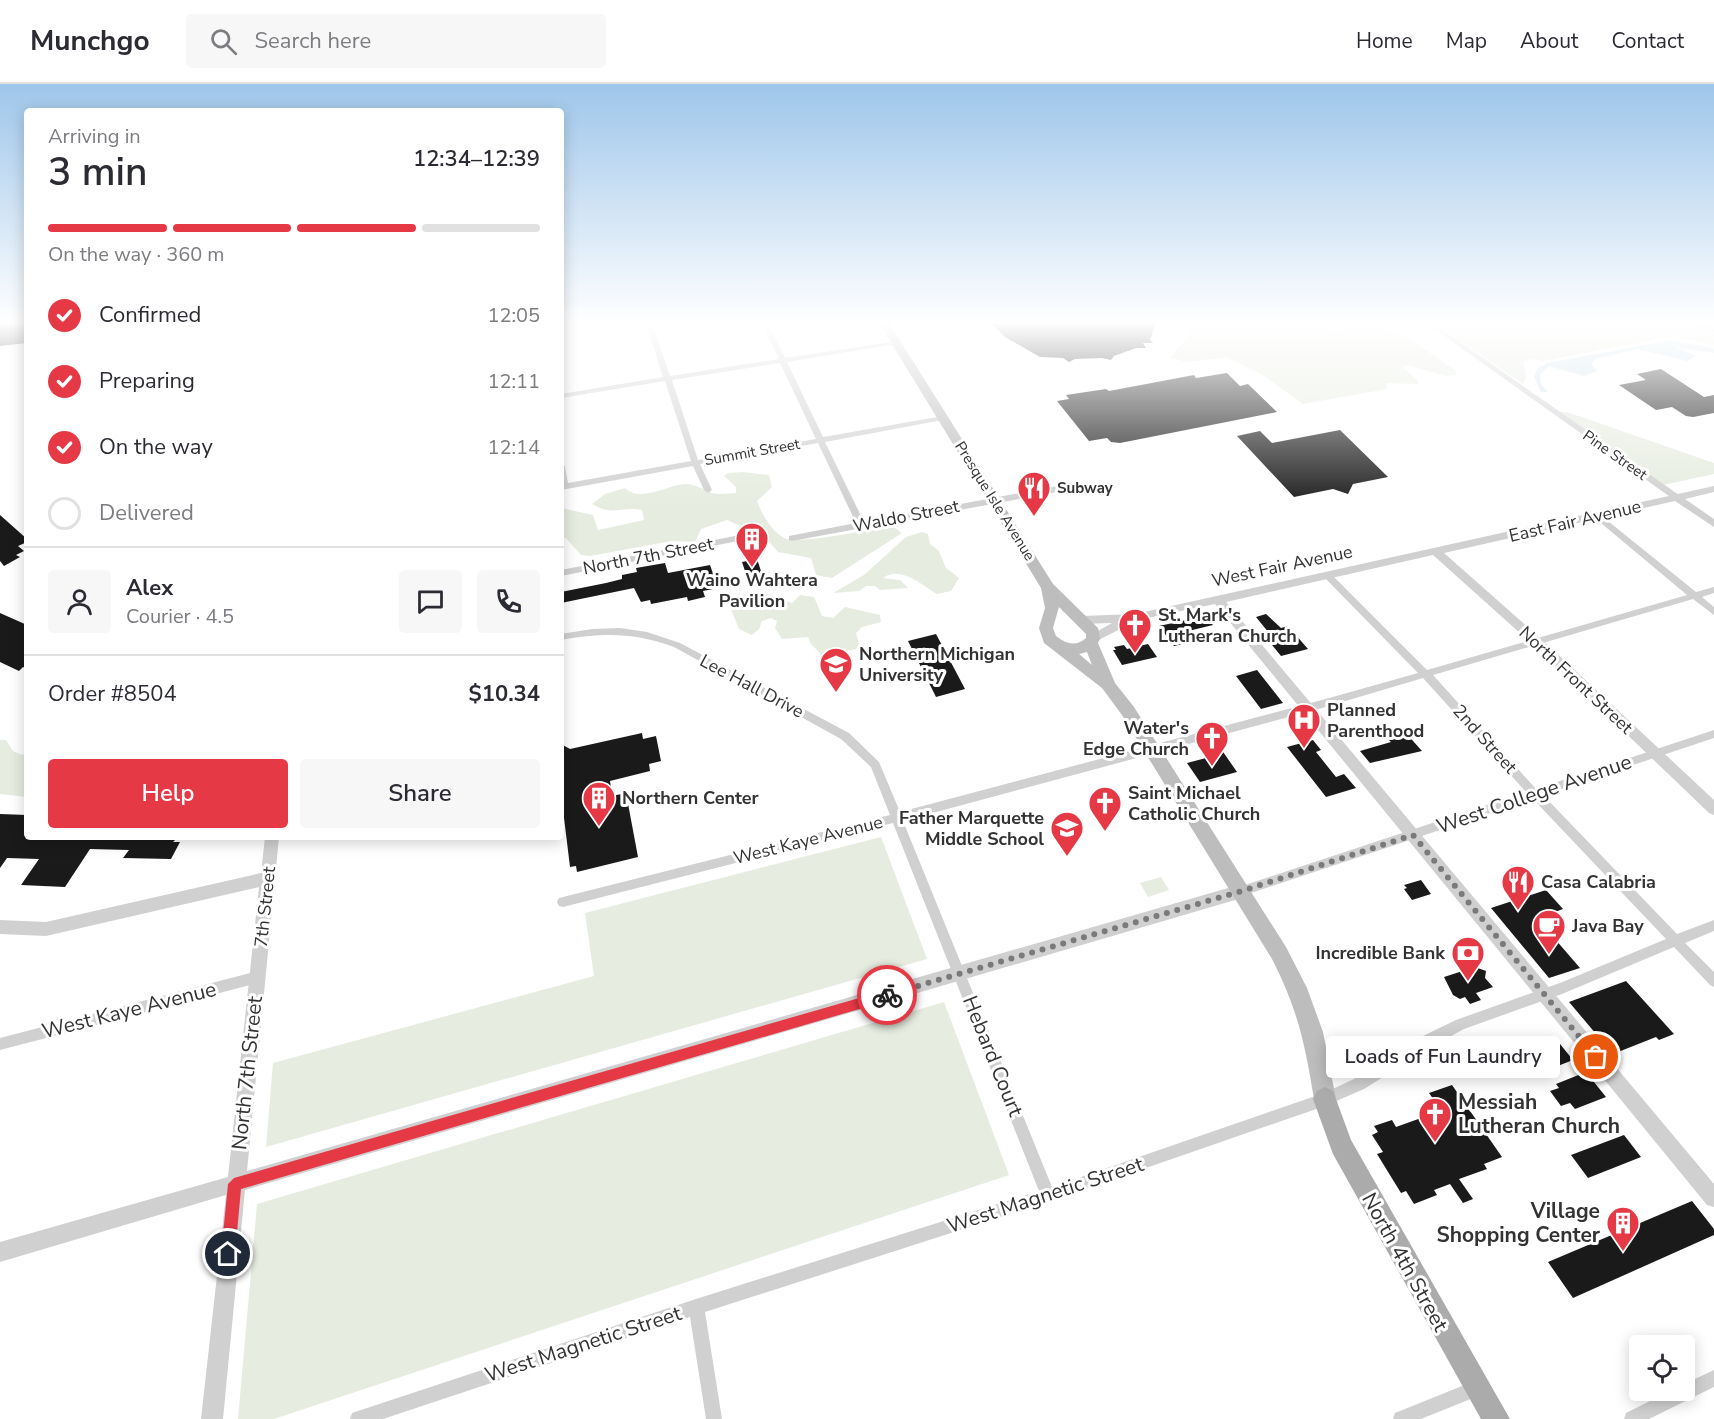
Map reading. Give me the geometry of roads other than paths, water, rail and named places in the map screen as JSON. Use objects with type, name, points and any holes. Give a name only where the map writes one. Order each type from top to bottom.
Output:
[{"type":"main road","name":"Presque Isle Avenue","points":[[923,385],[1048,587],[1092,628],[1092,651],[1108,685],[1242,891],[1297,988],[1313,1032],[1325,1100]]},
{"type":"main road","name":"Presque Isle Avenue","points":[[1048,587],[1052,613],[1047,625],[1047,636],[1108,685]]},
{"type":"main road","name":"West Fair Avenue","points":[[1047,625],[1062,616],[1081,619]]},
{"type":"main road","name":"West Fair Avenue","points":[[1056,645],[1076,650],[1092,641]]},
{"type":"main road","name":"North 4th Street","points":[[1325,1100],[1341,1146],[1496,1419]]},
{"type":"street","points":[[564,396],[628,385]]},
{"type":"street","points":[[670,385],[695,462],[708,490]]},
{"type":"street","points":[[795,385],[861,525]]},
{"type":"street","name":"Pine Street","points":[[1517,385],[1714,524]]},
{"type":"street","name":"Summit Street","points":[[564,487],[943,418]]},
{"type":"street","name":"Waldo Street","points":[[792,538],[1057,489]]},
{"type":"street","name":"East Fair Avenue","points":[[1436,552],[1714,489]]},
{"type":"street","points":[[1598,516],[1714,612]]},
{"type":"street","name":"North 7th Street","points":[[564,572],[735,539]]},
{"type":"street","name":"West Fair Avenue","points":[[1092,641],[1106,630],[1136,618],[1436,552]]},
{"type":"street","name":"North Front Street","points":[[1436,552],[1537,642],[1714,809]]},
{"type":"street","name":"2nd Street","points":[[1329,577],[1425,674],[1535,794],[1714,981]]},
{"type":"street","name":"West Kaye Avenue","points":[[563,902],[896,818],[1151,748],[1308,708],[1714,590]]},
{"type":"street","points":[[1218,600],[1714,1198]]},
{"type":"street","name":"West Fair Avenue","points":[[1081,619],[1136,618]]},
{"type":"street","name":"Lee Hall Drive","points":[[564,637],[612,629],[654,636],[677,645],[845,736],[874,765],[896,818]]},
{"type":"street","name":"West College Avenue","points":[[0,1252],[1242,891],[1714,734]]},
{"type":"street","name":"Hebard Court","points":[[896,818],[1048,1195]]},
{"type":"street","name":"7th Street","points":[[258,977],[272,840]]},
{"type":"street","points":[[0,927],[46,929],[268,878]]},
{"type":"street","name":"West Magnetic Street","points":[[358,1419],[696,1307],[1048,1195],[1325,1100],[1359,1084],[1428,1041],[1461,1024],[1543,994],[1714,925]]},
{"type":"street","name":"West Kaye Avenue","points":[[0,1044],[258,977]]},
{"type":"street","name":"North 7th Street","points":[[212,1419],[234,1184],[258,977]]},
{"type":"street","points":[[696,1307],[714,1419]]},
{"type":"street","points":[[1632,1419],[1714,1378]]},
{"type":"street","points":[[1401,1419],[1478,1388]]},
{"type":"water","points":[[1538,385],[1542,385],[1548,392],[1541,392]]},
{"type":"place","name":"Subway","points":[[1034,517]]},
{"type":"place","name":"Waino Wahtera Pavilion","points":[[752,568]]},
{"type":"place","name":"St. Mark's Lutheran Church","points":[[1135,654]]},
{"type":"place","name":"Northern Michigan University","points":[[836,693]]},
{"type":"place","name":"Planned Parenthood","points":[[1304,749]]},
{"type":"place","name":"Water's Edge Church","points":[[1212,767]]},
{"type":"place","name":"Northern Center","points":[[599,827]]},
{"type":"place","name":"Saint Michael Catholic Church","points":[[1105,832]]},
{"type":"place","name":"Father Marquette Middle School","points":[[1067,857]]},
{"type":"place","name":"Casa Calabria","points":[[1518,911]]},
{"type":"place","name":"Java Bay","points":[[1549,955]]},
{"type":"place","name":"Incredible Bank","points":[[1468,982]]},
{"type":"place","name":"Loads of Fun Laundry","points":[[1596,1057]]},
{"type":"place","name":"Messiah Lutheran Church","points":[[1435,1143]]},
{"type":"place","name":"Village Shopping Center","points":[[1623,1252]]}]
